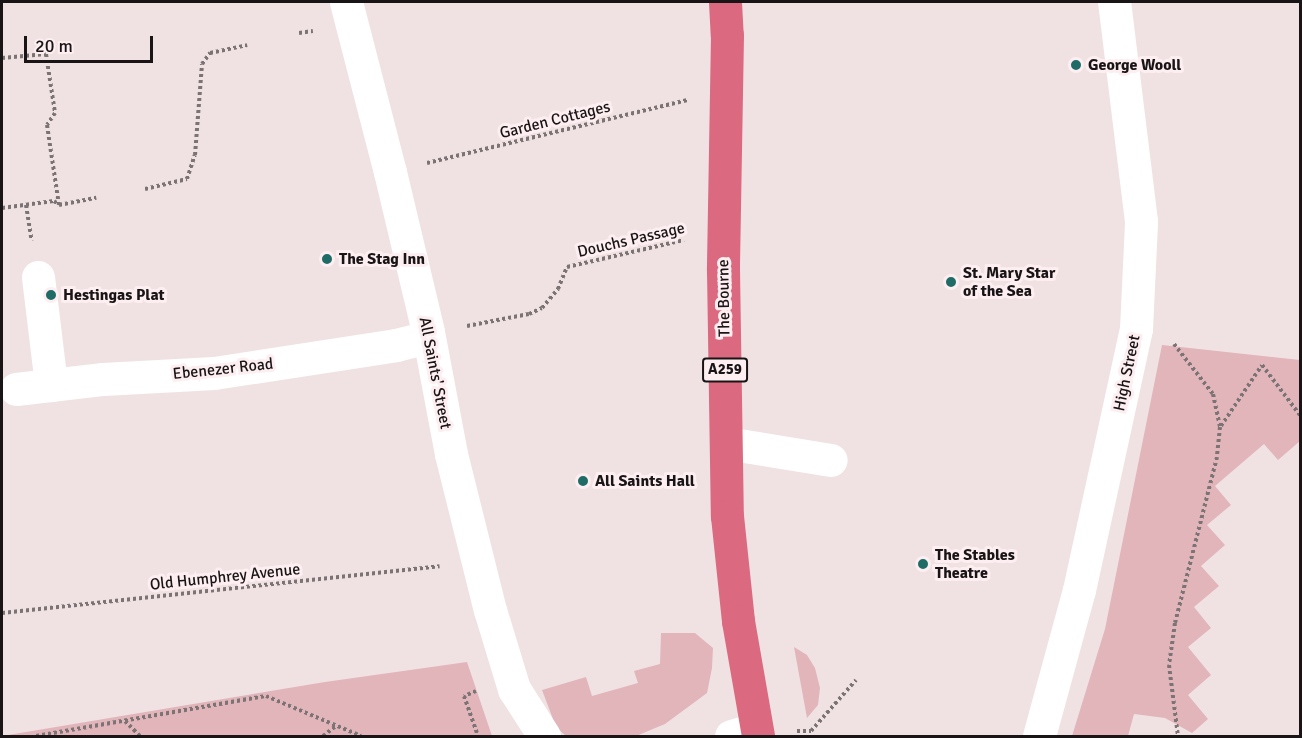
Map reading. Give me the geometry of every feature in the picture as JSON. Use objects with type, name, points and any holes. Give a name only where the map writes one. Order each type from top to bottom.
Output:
[{"type":"highway","name":"The Bourne","points":[[725,2],[723,232],[727,516],[749,734]]},
{"type":"street","name":"All Saints' Street","points":[[346,2],[390,172],[428,335],[451,454],[490,610],[514,689],[543,736]]},
{"type":"street","name":"High Street","points":[[1038,736],[1079,590],[1136,329],[1141,221],[1114,2]]},
{"type":"street","points":[[38,277],[51,385]]},
{"type":"street","name":"Ebenezer Road","points":[[16,389],[103,379],[214,373],[396,345],[428,335]]},
{"type":"street","points":[[726,443],[831,460]]},
{"type":"path","points":[[145,189],[187,179],[195,155],[202,64],[210,53],[247,45]]},
{"type":"path","points":[[2,58],[46,54],[55,112],[47,125],[59,205]]},
{"type":"path","name":"Garden Cottages","points":[[390,172],[725,90]]},
{"type":"path","points":[[2,208],[54,201],[59,205],[96,198]]},
{"type":"path","name":"Douchs Passage","points":[[428,335],[536,311],[558,289],[567,267],[723,232]]},
{"type":"path","points":[[1136,329],[1175,345],[1213,394],[1220,427],[1217,457],[1175,623],[1169,665],[1178,736]]},
{"type":"path","points":[[1220,427],[1262,365],[1300,415]]},
{"type":"path","name":"Old Humphrey Avenue","points":[[2,614],[451,564]]},
{"type":"path","points":[[749,734],[811,731],[856,680]]},
{"type":"path","points":[[478,736],[464,696],[479,690]]},
{"type":"path","points":[[36,736],[266,696],[361,736]]},
{"type":"path","points":[[125,721],[140,736]]},
{"type":"path","points":[[323,736],[336,726]]},
{"type":"shaded area","points":[[1162,345],[1300,360],[1300,441],[1278,460],[1264,444],[1215,486],[1231,505],[1207,525],[1225,545],[1201,566],[1219,586],[1194,607],[1211,628],[1188,647],[1211,675],[1188,695],[1208,719],[1192,733],[1165,718],[1134,714],[1128,736],[1072,736],[1105,629]]},
{"type":"shaded area","points":[[661,633],[695,633],[713,648],[707,693],[665,724],[636,736],[566,736],[556,727],[542,690],[586,677],[592,696],[638,683],[634,671],[660,664]]},
{"type":"shaded area","points":[[794,647],[807,655],[815,668],[820,688],[818,705],[807,718]]},
{"type":"shaded area","points":[[467,662],[492,736],[2,736],[325,682]]},
{"type":"place","name":"George Wooll","points":[[1076,65]]},
{"type":"place","name":"The Stag Inn","points":[[327,259]]},
{"type":"place","name":"St. Mary Star of the Sea","points":[[951,282]]},
{"type":"place","name":"Hestingas Plat","points":[[51,295]]},
{"type":"place","name":"All Saints Hall","points":[[583,481]]},
{"type":"place","name":"The Stables Theatre","points":[[923,564]]}]
